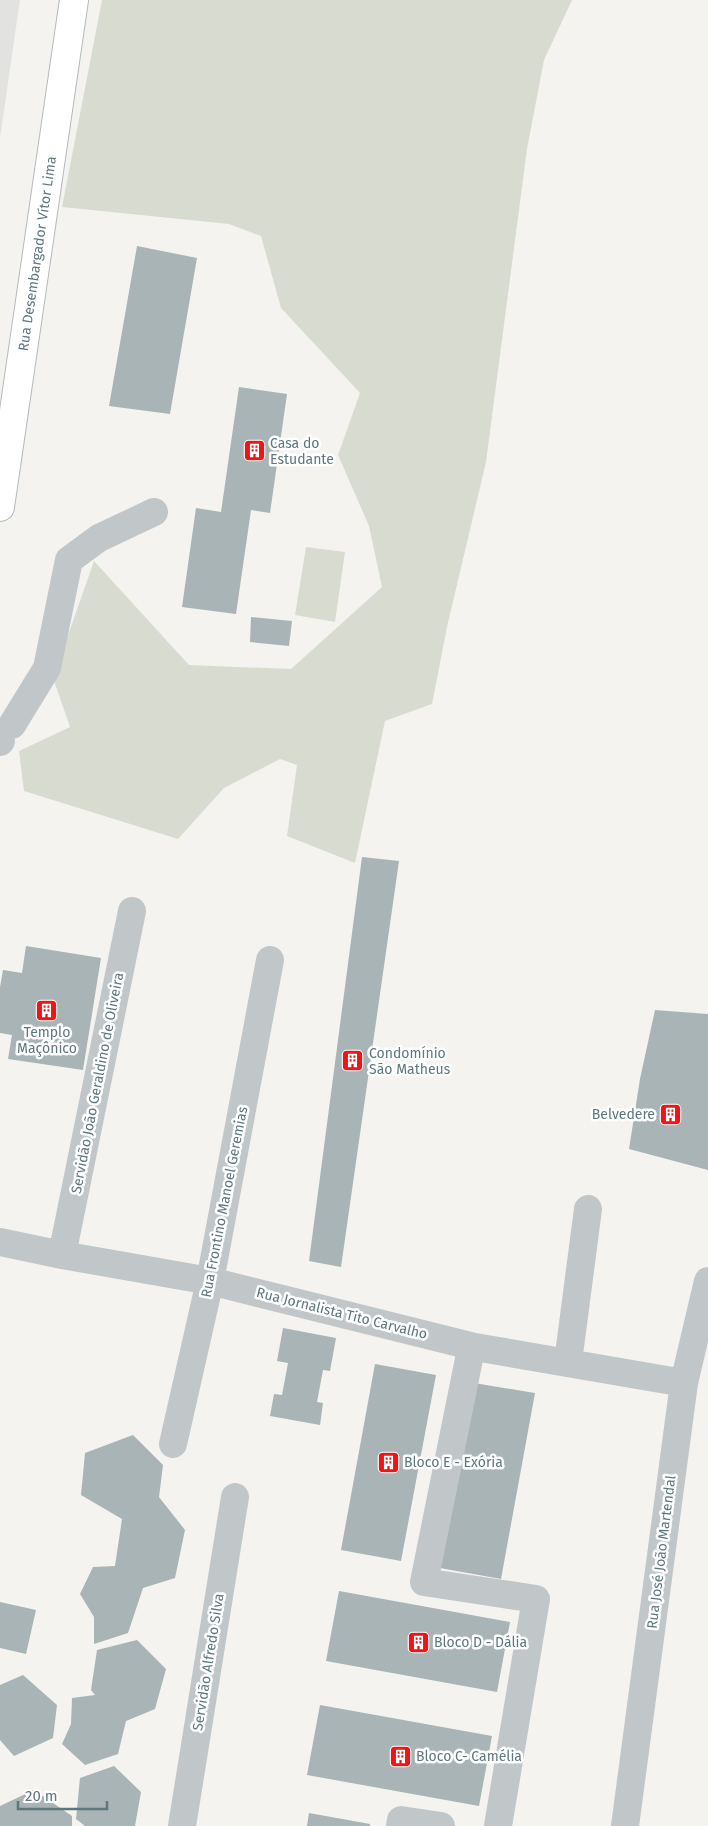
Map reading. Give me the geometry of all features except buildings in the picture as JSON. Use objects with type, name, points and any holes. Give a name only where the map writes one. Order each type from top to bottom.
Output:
[{"type":"main road","name":"Rua Desembargador Vítor Lima","points":[[0,507],[74,0]]},
{"type":"street","points":[[4,736],[47,668],[69,560],[99,538],[154,512]]},
{"type":"street","name":"Servidão João Geraldino de Oliveira","points":[[62,1255],[132,911]]},
{"type":"street","name":"Rua Frontino Manoel Geremias","points":[[173,1444],[210,1281],[270,960]]},
{"type":"street","points":[[568,1362],[588,1209]]},
{"type":"street","name":"Rua Jornalista Tito Carvalho","points":[[0,1242],[210,1281],[476,1347],[684,1382]]},
{"type":"street","name":"Rua José João Martendal","points":[[626,1826],[684,1382],[708,1281]]},
{"type":"street","points":[[476,1347],[469,1359],[424,1582],[536,1599],[498,1826]]},
{"type":"street","name":"Servidão Alfredo Silva","points":[[182,1826],[235,1497]]},
{"type":"street","points":[[400,1826],[401,1820],[441,1826]]},
{"type":"shaded area","points":[[0,0],[20,0],[0,138]]},
{"type":"shaded area","points":[[102,0],[572,0],[544,60],[527,149],[486,462],[447,627],[432,704],[385,721],[355,863],[287,836],[297,765],[280,759],[224,788],[178,839],[24,791],[19,751],[70,727],[53,678],[94,561],[189,665],[291,669],[382,587],[369,526],[338,455],[360,393],[281,308],[261,236],[229,224],[62,207]]},
{"type":"shaded area","points":[[306,547],[345,552],[335,622],[295,615]]},
{"type":"place","name":"Casa do Estudante","points":[[254,451]]},
{"type":"place","name":"Templo Maçônico","points":[[47,1010]]},
{"type":"place","name":"Condomínio São Matheus","points":[[353,1061]]},
{"type":"place","name":"Belvedere","points":[[671,1114]]},
{"type":"place","name":"Bloco E - Exória","points":[[388,1462]]},
{"type":"place","name":"Bloco D - Dália","points":[[418,1642]]},
{"type":"place","name":"Bloco C- Camélia","points":[[400,1756]]}]
